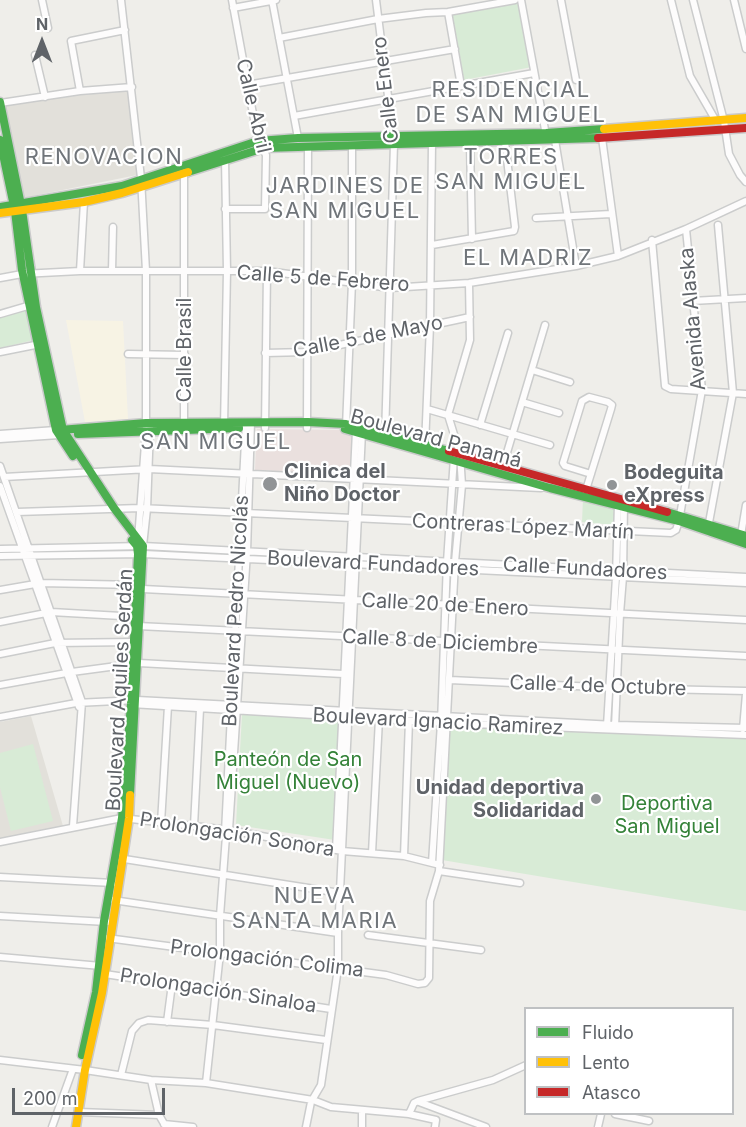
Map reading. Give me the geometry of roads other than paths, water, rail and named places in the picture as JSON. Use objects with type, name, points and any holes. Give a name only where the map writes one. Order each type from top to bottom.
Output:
[{"type":"street","points":[[42,0],[48,28]]},
{"type":"street","points":[[121,0],[141,183],[146,272],[145,354],[148,426],[140,548]]},
{"type":"street","name":"Calle Abril","points":[[225,209],[265,209],[266,154],[261,144],[247,85],[232,0]]},
{"type":"street","points":[[233,8],[273,0],[298,138]]},
{"type":"street","name":"Calle Enero","points":[[376,0],[393,140],[390,334],[385,437]]},
{"type":"street","points":[[279,38],[378,19],[448,12],[515,0]]},
{"type":"street","points":[[521,0],[534,73],[569,218],[576,266]]},
{"type":"street","points":[[561,0],[576,80]]},
{"type":"street","points":[[671,0],[690,76],[722,124]]},
{"type":"street","points":[[693,0],[729,154],[746,182]]},
{"type":"street","points":[[734,0],[746,49]]},
{"type":"street","points":[[448,12],[461,86]]},
{"type":"street","points":[[80,91],[71,41],[125,30]]},
{"type":"street","points":[[247,85],[455,50]]},
{"type":"street","points":[[35,55],[45,97]]},
{"type":"street","points":[[294,116],[534,73]]},
{"type":"street","points":[[132,87],[80,91],[0,103],[32,305],[61,433],[140,548]]},
{"type":"street","points":[[0,207],[84,202],[261,144],[298,138],[393,140],[602,138],[722,124],[745,118]]},
{"type":"street","points":[[0,213],[18,207],[141,183],[184,172],[261,144],[352,146],[393,140],[432,143],[505,142],[722,124],[746,128]]},
{"type":"street","points":[[602,138],[618,256]]},
{"type":"street","points":[[0,140],[18,207]]},
{"type":"street","points":[[470,142],[472,239]]},
{"type":"street","points":[[432,245],[514,231],[505,142]]},
{"type":"street","points":[[425,448],[432,245],[432,143]]},
{"type":"street","points":[[307,425],[308,146]]},
{"type":"street","points":[[346,427],[352,282],[352,146]]},
{"type":"street","points":[[224,425],[227,271],[225,159]]},
{"type":"street","name":"Calle Brasil","points":[[184,172],[184,425]]},
{"type":"street","name":"Calle 5 de Febrero","points":[[0,278],[80,271],[267,271],[390,288],[470,283],[576,266],[618,256],[652,240],[686,229],[746,201]]},
{"type":"street","points":[[80,271],[84,202]]},
{"type":"street","points":[[536,218],[611,214]]},
{"type":"street","points":[[708,527],[733,393],[718,225]]},
{"type":"street","points":[[112,271],[113,227]]},
{"type":"street","name":"Avenida Alaska","points":[[680,518],[702,390],[686,229]]},
{"type":"street","points":[[652,240],[665,386],[671,389],[746,393]]},
{"type":"street","points":[[265,425],[267,271]]},
{"type":"street","points":[[432,863],[444,719],[450,680],[455,565],[462,485],[448,415],[470,340],[470,283]]},
{"type":"street","points":[[692,301],[746,298]]},
{"type":"street","points":[[0,304],[2,314],[32,305]]},
{"type":"street","name":"Calle 5 de Mayo","points":[[265,354],[307,352],[470,317]]},
{"type":"street","points":[[503,466],[545,325]]},
{"type":"street","points":[[480,425],[508,333]]},
{"type":"street","points":[[0,352],[41,344]]},
{"type":"street","points":[[128,354],[185,355]]},
{"type":"street","points":[[532,370],[570,382]]},
{"type":"street","points":[[585,493],[591,474],[612,405],[589,396],[582,401],[563,463],[565,466],[591,474]]},
{"type":"street","points":[[522,402],[559,413]]},
{"type":"street","points":[[427,409],[550,446]]},
{"type":"street","name":"Boulevard Pedro Nicolás","points":[[206,1083],[220,953],[220,916],[241,594],[248,425]]},
{"type":"street","name":"Boulevard Panamá","points":[[0,439],[148,426],[307,425],[346,427],[503,466],[585,493],[744,536]]},
{"type":"street","points":[[306,1127],[313,1100],[321,1084],[338,968],[339,850],[345,714],[353,638],[351,600],[359,431]]},
{"type":"street","name":"Boulevard Panamá","points":[[0,434],[61,433]]},
{"type":"street","points":[[430,943],[430,901],[440,868],[444,719],[443,642],[457,454]]},
{"type":"street","name":"Boulevard Panamá","points":[[457,454],[550,488],[585,493]]},
{"type":"street","points":[[0,466],[13,512],[80,705],[74,826]]},
{"type":"street","points":[[4,477],[146,470],[550,488]]},
{"type":"street","points":[[0,486],[13,512]]},
{"type":"street","points":[[611,728],[620,574],[621,503]]},
{"type":"street","points":[[744,536],[746,505]]},
{"type":"street","name":"Contreras López Martín","points":[[0,513],[144,508],[670,533],[676,530],[680,518]]},
{"type":"street","name":"Boulevard Panamá","points":[[708,527],[746,544]]},
{"type":"street","name":"Boulevard Fundadores","points":[[0,549],[27,551],[140,548],[243,555]]},
{"type":"street","name":"Boulevard Aquiles Serdán","points":[[71,1127],[79,1069],[103,969],[108,922],[125,818],[136,664],[140,548]]},
{"type":"street","name":"Boulevard Fundadores","points":[[0,556],[27,551]]},
{"type":"street","name":"Calle Fundadores","points":[[243,555],[620,574],[746,577]]},
{"type":"street","points":[[620,574],[746,583]]},
{"type":"street","name":"Calle 20 de Enero","points":[[0,590],[38,583],[140,587],[454,606],[746,620]]},
{"type":"street","points":[[345,714],[343,674],[345,637],[351,600]]},
{"type":"street","points":[[0,622],[48,613],[138,616]]},
{"type":"street","name":"Boulevard Aquiles Serdán","points":[[136,664],[133,642],[137,626]]},
{"type":"street","name":"Calle 8 de Diciembre","points":[[137,626],[746,656]]},
{"type":"street","points":[[0,654],[59,643],[133,642]]},
{"type":"street","points":[[0,685],[69,672],[136,664],[343,674]]},
{"type":"street","name":"Calle 4 de Octubre","points":[[450,680],[746,693]]},
{"type":"street","points":[[745,731],[746,693]]},
{"type":"street","points":[[0,717],[80,705],[132,702]]},
{"type":"street","name":"Boulevard Ignacio Ramirez","points":[[132,702],[200,710],[234,708]]},
{"type":"street","name":"Boulevard Ignacio Ramirez","points":[[132,702],[611,728],[745,731]]},
{"type":"street","points":[[161,823],[168,706]]},
{"type":"street","points":[[194,826],[200,710]]},
{"type":"street","name":"Boulevard Ignacio Ramirez","points":[[345,714],[410,721],[444,719]]},
{"type":"street","points":[[372,853],[380,719]]},
{"type":"street","points":[[404,856],[410,721]]},
{"type":"street","name":"Prolongación Sonora","points":[[0,842],[125,818],[194,826],[339,850],[404,856],[432,863],[440,868],[520,883]]},
{"type":"street","points":[[119,859],[340,893]]},
{"type":"street","points":[[0,877],[114,883]]},
{"type":"street","points":[[112,900],[338,933]]},
{"type":"street","points":[[0,916],[108,922]]},
{"type":"street","points":[[368,935],[481,950]]},
{"type":"street","name":"Prolongación Colima","points":[[106,938],[386,975],[418,984],[425,983],[429,978],[430,943]]},
{"type":"street","name":"Prolongación Sinaloa","points":[[0,957],[103,969],[172,984],[331,1009]]},
{"type":"street","points":[[167,1022],[172,984]]},
{"type":"street","points":[[121,1075],[132,1030],[139,1023],[148,1020],[213,1025],[326,1040]]},
{"type":"street","points":[[0,1060],[151,1080],[206,1083],[313,1100],[331,1107],[409,1114],[436,1123]]},
{"type":"street","points":[[409,1114],[414,1103],[418,1101],[493,1080],[524,1065]]},
{"type":"street","points":[[52,1127],[79,1069]]},
{"type":"street","name":"Boulevard Aquiles Serdán","points":[[76,1127],[79,1112],[79,1069]]},
{"type":"street","points":[[151,1080],[159,1115],[165,1126],[193,1127]]},
{"type":"street","points":[[418,1101],[486,1127]]},
{"type":"street","points":[[362,1110],[362,1127]]},
{"type":"street","points":[[79,1112],[159,1115]]},
{"type":"street","points":[[624,1115],[650,1121]]},
{"type":"place","name":"Clinica del Niño Doctor","points":[[270,484]]},
{"type":"place","name":"Bodeguita eXpress","points":[[612,485]]},
{"type":"place","name":"Unidad deportiva Solidaridad","points":[[596,799]]},
{"type":"district","name":"RESIDENCIAL DE SAN MIGUEL","points":[[511,102]]},
{"type":"district","name":"RENOVACION","points":[[104,157]]},
{"type":"district","name":"TORRES SAN MIGUEL","points":[[511,170]]},
{"type":"district","name":"JARDINES DE SAN MIGUEL","points":[[345,198]]},
{"type":"district","name":"EL MADRIZ","points":[[528,258]]},
{"type":"district","name":"SAN MIGUEL","points":[[216,442]]},
{"type":"district","name":"NUEVA SANTA MARIA","points":[[315,908]]},
{"type":"park label","name":"Panteón de San Miguel (Nuevo)","points":[[288,772]]},
{"type":"park label","name":"Deportiva San Miguel","points":[[667,816]]}]
